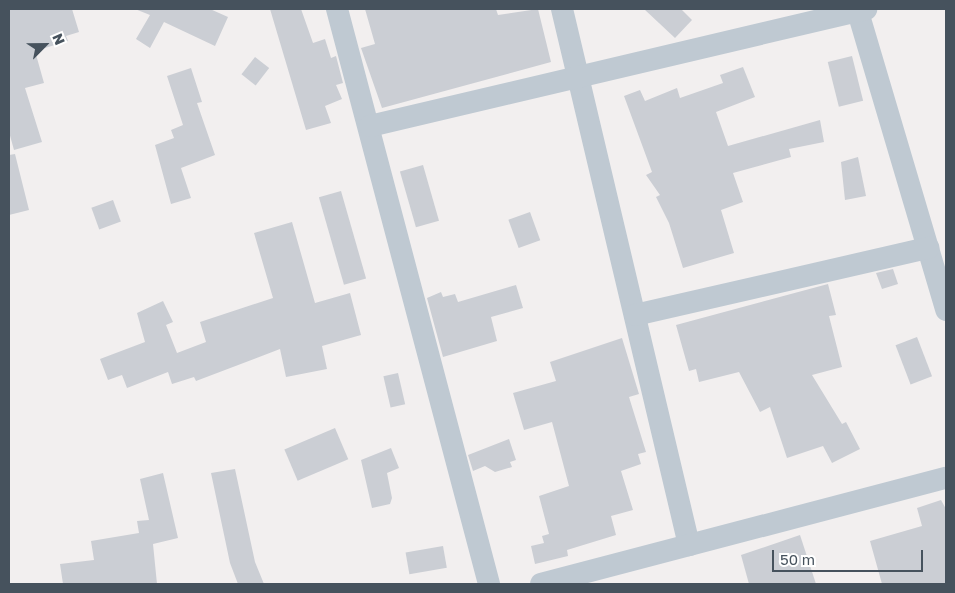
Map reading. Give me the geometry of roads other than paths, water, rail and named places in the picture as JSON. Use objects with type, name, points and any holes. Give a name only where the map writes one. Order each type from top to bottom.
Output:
[{"type":"street","points":[[337,9],[370,126],[489,584]]},
{"type":"street","points":[[562,9],[689,545]]},
{"type":"street","points":[[370,126],[862,10],[946,310]]},
{"type":"street","points":[[635,315],[928,248]]},
{"type":"street","points":[[541,584],[946,478]]}]
